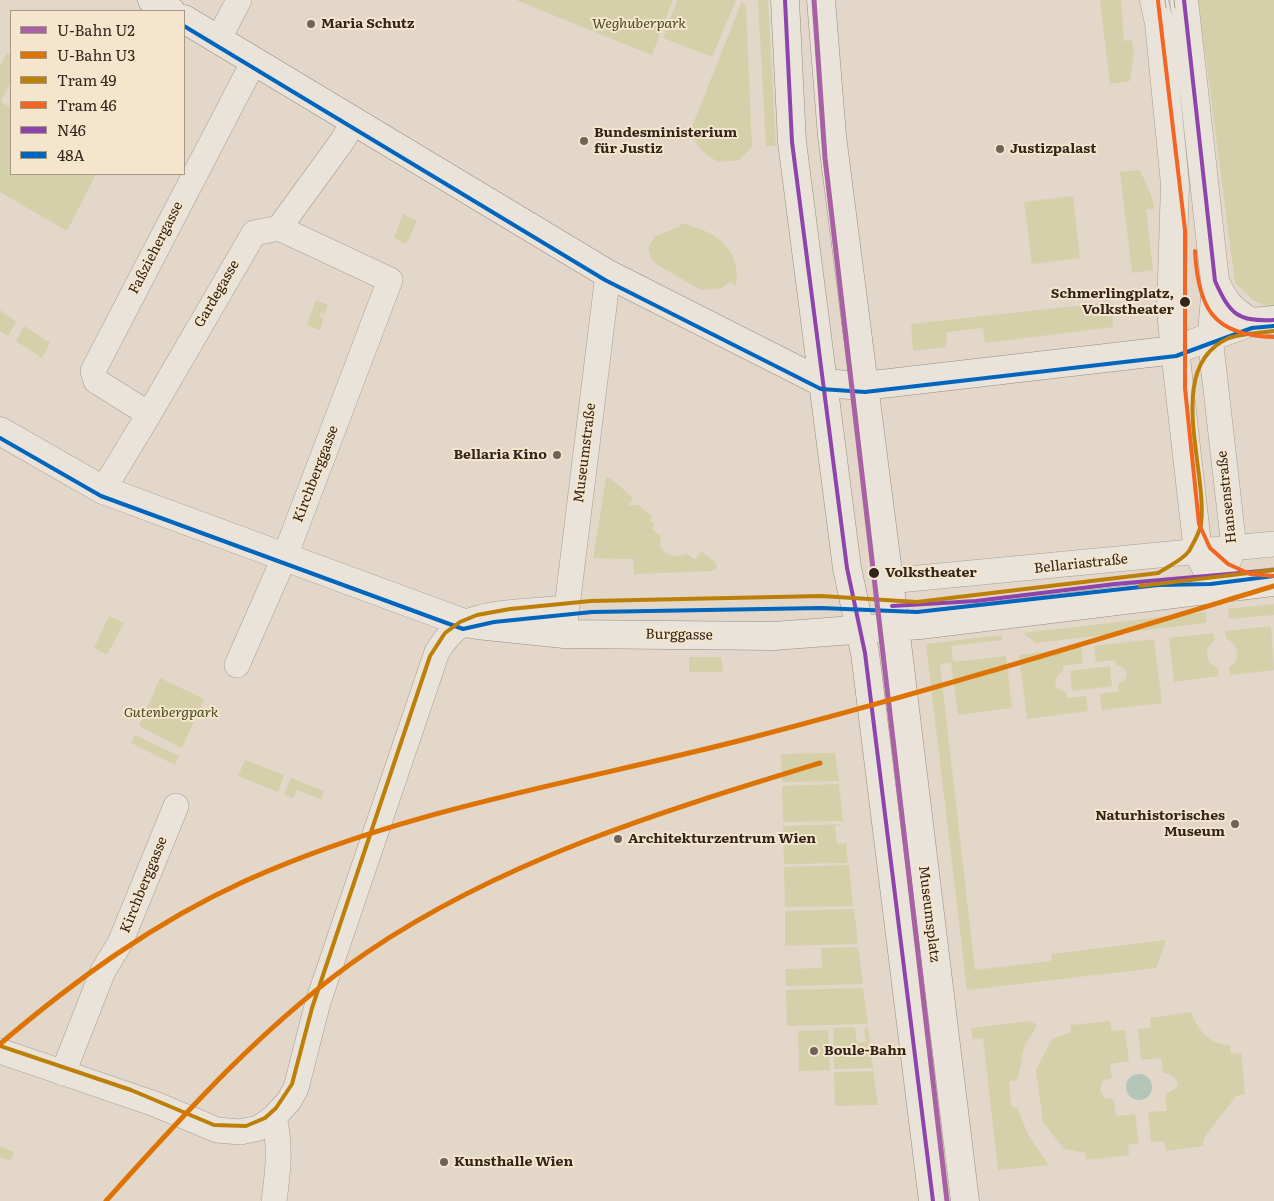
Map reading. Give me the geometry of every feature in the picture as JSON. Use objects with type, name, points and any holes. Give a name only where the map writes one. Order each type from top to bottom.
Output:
[{"type":"main road","points":[[152,0],[168,10]]},
{"type":"main road","points":[[785,0],[792,142],[848,568],[861,630],[933,1201]]},
{"type":"main road","points":[[821,0],[832,136],[895,627],[1274,582]]},
{"type":"main road","points":[[1154,0],[1159,23],[1175,184],[1171,311],[1175,350],[1198,552],[1216,588]]},
{"type":"main road","points":[[1184,0],[1215,281],[1224,300],[1238,314],[1262,321]]},
{"type":"main road","points":[[185,20],[608,274],[823,383],[864,386],[1175,350],[1262,321]]},
{"type":"main road","points":[[823,383],[872,451]]},
{"type":"main road","name":"Burggasse","points":[[1,435],[103,490],[464,623],[565,621],[774,636],[895,627]]},
{"type":"main road","name":"Museumsplatz","points":[[895,627],[965,1201]]},
{"type":"street","points":[[218,40],[239,0]]},
{"type":"street","name":"Faßziehergasse","points":[[150,414],[96,382],[93,371],[254,62]]},
{"type":"street","points":[[279,228],[353,122]]},
{"type":"street","name":"Gardegasse","points":[[103,490],[150,414],[254,233],[279,228]]},
{"type":"street","name":"Kirchberggasse","points":[[237,665],[285,556],[390,280],[279,228]]},
{"type":"street","name":"Museumstraße","points":[[565,621],[608,274]]},
{"type":"street","name":"Hansenstraße","points":[[1215,281],[1210,337],[1234,548],[1216,588]]},
{"type":"street","name":"Bellariastraße","points":[[888,581],[1274,544]]},
{"type":"street","points":[[0,1051],[155,1104],[217,1130],[240,1132],[259,1128],[274,1118],[289,1101],[296,1088],[318,1002],[437,652],[448,637],[464,623]]},
{"type":"street","name":"Kirchberggasse","points":[[63,1073],[103,971],[120,943],[176,806]]},
{"type":"street","points":[[274,1118],[279,1138],[280,1164],[274,1201]]},
{"type":"green space","name":"Weghuberpark","points":[[516,0],[673,0],[652,55]]},
{"type":"green space","points":[[677,0],[736,0],[712,57],[663,38]]},
{"type":"green space","points":[[758,0],[768,0],[776,146],[766,146]]},
{"type":"green space","points":[[1100,0],[1121,0],[1124,41],[1132,40],[1134,51],[1130,81],[1110,84]]},
{"type":"green space","points":[[1196,0],[1274,0],[1274,309],[1253,300],[1235,283],[1206,59]]},
{"type":"green space","points":[[742,1],[746,7],[752,147],[739,160],[719,162],[699,147],[694,136],[693,124]]},
{"type":"green space","points":[[7,53],[10,55],[10,84],[1,102],[10,107],[10,175],[95,175],[67,231],[0,192],[0,66]]},
{"type":"green space","points":[[1140,170],[1154,209],[1146,210],[1153,270],[1132,273],[1120,172]]},
{"type":"green space","points":[[1073,196],[1080,258],[1032,264],[1024,202]]},
{"type":"green space","points":[[403,214],[417,221],[406,244],[394,238]]},
{"type":"green space","points":[[680,223],[704,230],[723,243],[735,261],[737,273],[736,286],[730,282],[722,288],[701,290],[652,260],[648,248],[655,236],[679,227]]},
{"type":"green space","points":[[316,300],[328,305],[325,314],[321,312],[320,317],[323,319],[320,330],[307,325]]},
{"type":"green space","points":[[1111,302],[1113,327],[985,343],[983,328],[947,332],[946,347],[913,351],[911,324]]},
{"type":"green space","points":[[0,310],[16,322],[8,336],[0,331]]},
{"type":"green space","points":[[24,326],[50,343],[42,358],[16,341]]},
{"type":"green space","points":[[606,478],[610,478],[633,498],[628,505],[638,505],[653,517],[650,521],[655,525],[652,529],[661,536],[660,546],[666,552],[675,556],[687,554],[695,560],[701,551],[716,563],[717,568],[713,571],[634,574],[633,559],[593,558]]},
{"type":"green space","points":[[1274,604],[1274,615],[1229,619],[1228,609]]},
{"type":"green space","points":[[1206,612],[1206,623],[1036,643],[1023,633]]},
{"type":"green space","points":[[109,616],[124,623],[107,655],[94,648]]},
{"type":"green space","points":[[1271,626],[1274,670],[1230,675],[1229,668],[1236,660],[1237,652],[1234,644],[1226,638],[1225,631]]},
{"type":"green space","points":[[1213,633],[1215,640],[1209,647],[1207,655],[1210,663],[1218,669],[1219,676],[1174,682],[1169,638]]},
{"type":"green space","points":[[1002,635],[1002,640],[951,646],[953,662],[1006,656],[1012,708],[958,715],[951,663],[940,664],[975,970],[1051,961],[1052,954],[1166,940],[1156,968],[967,990],[926,644]]},
{"type":"green space","points":[[1154,639],[1162,703],[1102,710],[1100,694],[1119,691],[1118,684],[1125,680],[1127,674],[1124,668],[1116,665],[1115,660],[1096,662],[1094,646]]},
{"type":"green space","points":[[1081,647],[1083,663],[1063,666],[1063,671],[1057,676],[1055,684],[1058,689],[1066,692],[1067,698],[1086,696],[1088,711],[1027,719],[1019,655]]},
{"type":"green space","points":[[689,657],[721,657],[723,672],[689,672]]},
{"type":"green space","points":[[1110,666],[1112,686],[1072,691],[1070,671]]},
{"type":"green space","name":"Gutenbergpark","points":[[160,678],[204,699],[182,748],[139,726]]},
{"type":"green space","points":[[135,735],[179,756],[175,765],[131,743]]},
{"type":"green space","points":[[835,753],[839,781],[782,782],[781,754]]},
{"type":"green space","points":[[245,760],[284,775],[278,792],[238,776]]},
{"type":"green space","points":[[291,778],[324,791],[321,799],[297,790],[293,798],[284,794]]},
{"type":"green space","points":[[839,784],[843,821],[783,822],[782,786]]},
{"type":"green space","points":[[844,824],[835,826],[837,844],[846,843],[848,863],[784,864],[783,826]]},
{"type":"green space","points":[[849,865],[853,906],[785,907],[784,867]]},
{"type":"green space","points":[[854,909],[858,944],[785,946],[785,911]]},
{"type":"green space","points":[[858,947],[863,984],[786,986],[785,969],[822,968],[821,948]]},
{"type":"green space","points":[[863,988],[868,1024],[787,1026],[786,990]]},
{"type":"green space","points":[[1191,1012],[1197,1025],[1205,1035],[1216,1042],[1230,1045],[1231,1054],[1241,1053],[1245,1094],[1236,1096],[1204,1138],[1203,1146],[1166,1151],[1164,1141],[1151,1142],[1148,1112],[1167,1111],[1165,1094],[1176,1088],[1178,1082],[1170,1074],[1163,1073],[1161,1058],[1141,1060],[1138,1029],[1151,1028],[1150,1018]]},
{"type":"green space","points":[[1029,1021],[1036,1024],[1036,1027],[1025,1045],[1017,1077],[1015,1080],[1009,1081],[1011,1106],[1018,1109],[1028,1135],[1049,1165],[998,1170],[983,1038],[973,1039],[971,1028]]},
{"type":"green space","points":[[1110,1021],[1112,1031],[1125,1030],[1129,1061],[1110,1064],[1112,1078],[1102,1081],[1100,1090],[1104,1098],[1114,1099],[1116,1116],[1135,1114],[1139,1143],[1128,1145],[1129,1155],[1087,1160],[1085,1153],[1064,1149],[1043,1122],[1036,1070],[1052,1039],[1071,1032],[1071,1025]]},
{"type":"green space","points":[[855,1027],[857,1043],[866,1042],[864,1028],[868,1027],[873,1068],[834,1069],[833,1028]]},
{"type":"green space","name":"Boule-Bahn","points":[[828,1030],[830,1070],[799,1071],[798,1031]]},
{"type":"green space","points":[[873,1071],[878,1105],[835,1106],[834,1072]]},
{"type":"green space","points":[[0,1146],[14,1152],[11,1161],[0,1157]]},
{"type":"shaded area","points":[[1139,1074],[1148,1078],[1152,1087],[1148,1096],[1139,1100],[1130,1096],[1126,1087],[1130,1078]]},
{"type":"tram line","points":[[1165,0],[1166,8]]},
{"type":"tram line","points":[[1174,0],[1175,8]]},
{"type":"tram line","name":"46","points":[[1158,1],[1185,230],[1185,388],[1199,524],[1210,548],[1228,564],[1250,574],[1274,576]]},
{"type":"tram line","name":"46","points":[[1195,251],[1200,288],[1205,303],[1213,315],[1223,324],[1236,331],[1274,337]]},
{"type":"tram line","name":"49","points":[[0,1046],[131,1090],[214,1125],[246,1126],[265,1118],[276,1108],[292,1084],[312,1008],[430,656],[445,633],[460,622],[477,615],[510,609],[591,601],[821,596],[917,602],[1158,573],[1179,560],[1189,551],[1201,524],[1202,501],[1193,421],[1193,395],[1198,371],[1209,352],[1229,338],[1274,331]]},
{"type":"tram line","name":"49","points":[[1140,586],[1274,570]]},
{"type":"metro line","name":"U2","points":[[814,0],[825,158],[947,1201]]},
{"type":"metro line","name":"U3","points":[[0,1044],[57,997],[148,934],[212,897],[305,856],[367,834],[492,799],[746,739],[879,703],[1274,586]]},
{"type":"metro line","name":"U3","points":[[106,1201],[197,1101],[261,1038],[295,1008],[366,953],[419,920],[473,890],[529,864],[586,841],[644,819],[820,763]]},
{"type":"transit line","name":"N46","points":[[785,0],[792,142],[847,568],[865,653],[933,1201]]},
{"type":"transit line","name":"N46","points":[[1184,0],[1215,281],[1225,301],[1236,314],[1251,319],[1274,320]]},
{"type":"transit line","name":"48A","points":[[185,27],[605,280],[821,389],[865,392],[1176,356],[1252,328],[1274,326]]},
{"type":"transit line","name":"48A","points":[[0,438],[101,496],[463,629],[494,622],[592,612],[821,608],[917,612],[1158,585],[1211,584],[1274,576]]},
{"type":"transit line","name":"N46","points":[[892,606],[976,601],[1115,584],[1274,570]]},
{"type":"place","name":"Maria Schutz","points":[[311,24]]},
{"type":"place","name":"Bundesministerium für Justiz","points":[[584,141]]},
{"type":"place","name":"Justizpalast","points":[[1000,149]]},
{"type":"place","name":"Schmerlingplatz, Volkstheater","points":[[1185,302]]},
{"type":"place","name":"Bellaria Kino","points":[[557,455]]},
{"type":"place","name":"Volkstheater","points":[[874,573]]},
{"type":"place","name":"Naturhistorisches Museum","points":[[1235,824]]},
{"type":"place","name":"Architekturzentrum Wien","points":[[618,839]]},
{"type":"place","name":"Boule-Bahn","points":[[814,1051]]},
{"type":"place","name":"Kunsthalle Wien","points":[[444,1162]]}]
